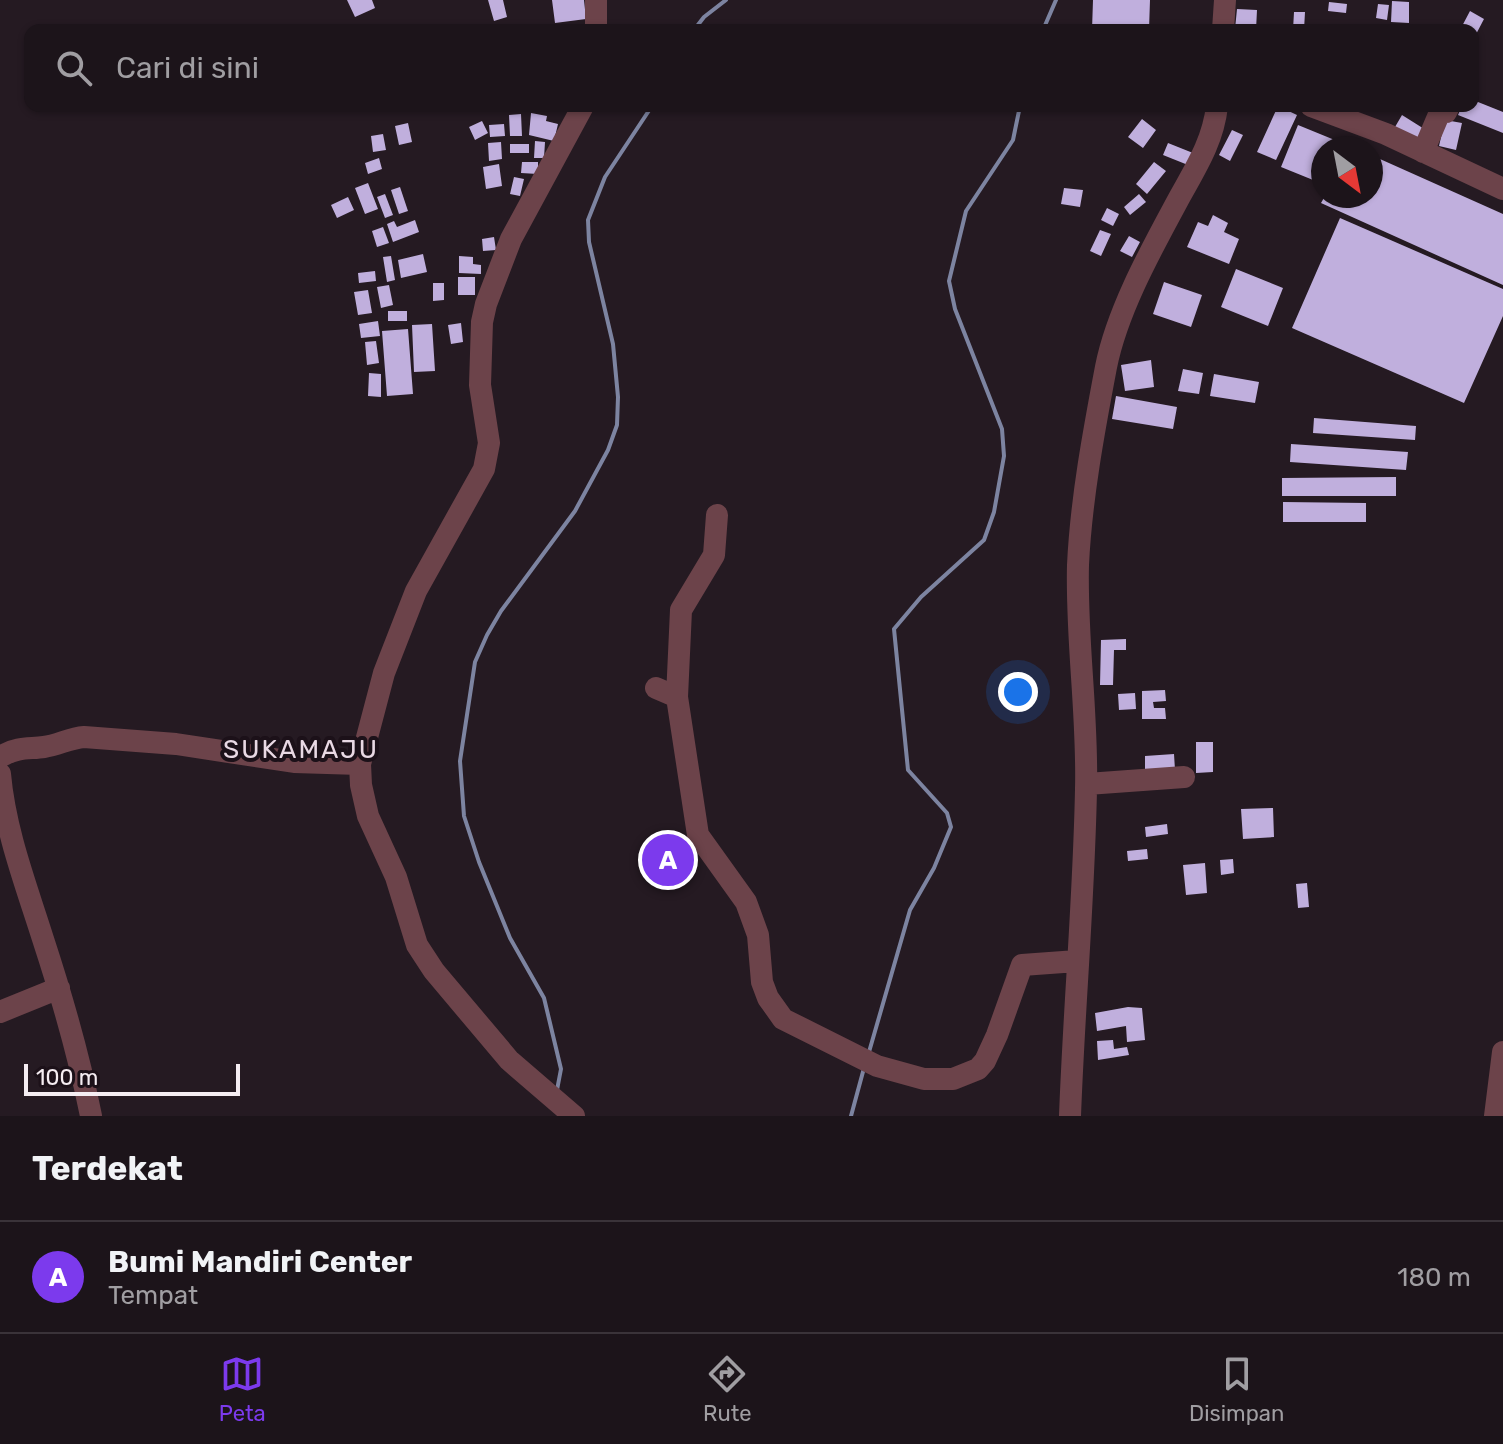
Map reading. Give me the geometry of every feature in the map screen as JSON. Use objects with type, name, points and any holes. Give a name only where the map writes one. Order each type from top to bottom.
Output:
[{"type":"street","points":[[596,0],[596,24]]},
{"type":"street","points":[[1223,24],[1225,0]]},
{"type":"street","points":[[574,1116],[509,1060],[434,971],[417,945],[396,877],[368,816],[360,764],[384,673],[416,591],[484,469],[489,443],[480,385],[482,322],[486,304],[511,239],[580,112]]},
{"type":"street","points":[[1070,1116],[1077,961],[1084,895],[1087,784],[1078,564],[1082,520],[1106,368],[1121,316],[1210,139],[1216,112]]},
{"type":"street","points":[[1327,112],[1386,134],[1503,189]]},
{"type":"street","points":[[1423,152],[1440,112]]},
{"type":"street","points":[[717,515],[714,555],[681,610],[677,697],[698,835],[746,902],[758,935],[762,982],[783,1019],[877,1066],[924,1079],[953,1079],[978,1069],[985,1061],[1022,965],[1077,961]]},
{"type":"street","points":[[656,688],[677,697]]},
{"type":"street","points":[[91,1116],[59,988],[2,800],[1,759],[13,749],[45,747],[84,737],[176,744],[294,762],[360,764]]},
{"type":"street","points":[[1087,784],[1184,777]]},
{"type":"street","points":[[1,1009],[59,988]]},
{"type":"street","points":[[1495,1116],[1503,1052]]},
{"type":"building","points":[[347,0],[372,0],[375,8],[355,17]]},
{"type":"building","points":[[488,0],[503,0],[507,17],[494,21]]},
{"type":"building","points":[[552,0],[584,0],[586,19],[555,23]]},
{"type":"building","points":[[1093,0],[1150,0],[1149,24],[1092,24]]},
{"type":"building","points":[[1392,1],[1409,2],[1409,23],[1391,22]]},
{"type":"building","points":[[1329,2],[1347,4],[1346,13],[1328,11]]},
{"type":"building","points":[[1378,4],[1389,5],[1387,20],[1376,18]]},
{"type":"building","points":[[1237,9],[1257,10],[1256,24],[1236,24]]},
{"type":"building","points":[[1470,11],[1484,19],[1479,29],[1479,24],[1463,24]]},
{"type":"building","points":[[1294,12],[1305,12],[1304,24],[1293,24]]},
{"type":"building","points":[[1479,102],[1503,112],[1503,133],[1458,115],[1459,112],[1479,112]]},
{"type":"building","points":[[1275,112],[1297,115],[1276,160],[1257,152]]},
{"type":"building","points":[[531,113],[547,116],[546,121],[558,124],[554,141],[529,135]]},
{"type":"building","points":[[521,114],[522,136],[510,136],[509,115]]},
{"type":"building","points":[[1402,115],[1429,132],[1421,143],[1395,127]]},
{"type":"building","points":[[1142,119],[1156,130],[1143,148],[1128,137]]},
{"type":"building","points":[[1445,120],[1462,123],[1456,150],[1439,146]]},
{"type":"building","points":[[482,121],[488,133],[475,140],[469,127]]},
{"type":"building","points":[[408,123],[412,142],[399,145],[395,126]]},
{"type":"building","points":[[504,124],[505,136],[490,137],[489,125]]},
{"type":"building","points":[[1298,125],[1325,136],[1311,136],[1311,179],[1281,167]]},
{"type":"building","points":[[1232,130],[1243,135],[1230,161],[1219,155]]},
{"type":"building","points":[[383,134],[386,150],[373,152],[371,136]]},
{"type":"building","points":[[535,141],[545,142],[544,158],[534,158]]},
{"type":"building","points":[[501,142],[502,159],[489,161],[488,143]]},
{"type":"building","points":[[1168,143],[1193,153],[1188,165],[1163,155]]},
{"type":"building","points":[[510,144],[529,144],[529,153],[510,153]]},
{"type":"building","points":[[379,158],[382,169],[368,174],[365,163]]},
{"type":"building","points":[[1383,160],[1503,214],[1503,285],[1332,208],[1383,208]]},
{"type":"building","points":[[522,162],[538,162],[538,174],[521,173]]},
{"type":"building","points":[[1154,162],[1166,171],[1147,194],[1136,184]]},
{"type":"building","points":[[499,164],[502,186],[486,189],[483,167]]},
{"type":"building","points":[[514,177],[524,179],[520,196],[510,194]]},
{"type":"building","points":[[368,183],[378,209],[365,214],[355,188]]},
{"type":"building","points":[[400,187],[408,211],[399,214],[391,190]]},
{"type":"building","points":[[1064,188],[1083,190],[1080,207],[1061,204]]},
{"type":"building","points":[[385,194],[393,215],[385,218],[377,197]]},
{"type":"building","points":[[1139,194],[1146,202],[1130,215],[1124,207]]},
{"type":"building","points":[[348,197],[354,210],[337,218],[331,205]]},
{"type":"building","points":[[1107,208],[1119,214],[1113,226],[1101,220]]},
{"type":"building","points":[[1213,215],[1228,223],[1224,232],[1239,239],[1229,264],[1187,247],[1198,222],[1208,226]]},
{"type":"building","points":[[1340,218],[1503,289],[1503,316],[1464,403],[1292,328]]},
{"type":"building","points":[[415,220],[419,232],[393,242],[387,224],[394,221],[397,227]]},
{"type":"building","points":[[383,227],[389,243],[377,247],[372,231]]},
{"type":"building","points":[[1100,230],[1111,234],[1101,256],[1090,251]]},
{"type":"building","points":[[1129,236],[1140,242],[1132,257],[1120,251]]},
{"type":"building","points":[[494,237],[496,250],[483,251],[482,239]]},
{"type":"building","points":[[423,254],[427,272],[401,278],[398,260]]},
{"type":"building","points":[[391,256],[395,280],[387,282],[383,257]]},
{"type":"building","points":[[459,256],[473,257],[473,264],[481,265],[481,274],[459,273]]},
{"type":"building","points":[[1236,269],[1283,288],[1268,326],[1221,307]]},
{"type":"building","points":[[375,271],[376,281],[359,283],[358,273]]},
{"type":"building","points":[[458,277],[475,277],[475,295],[458,295]]},
{"type":"building","points":[[1164,282],[1202,295],[1191,327],[1153,314]]},
{"type":"building","points":[[433,283],[444,283],[444,300],[433,301]]},
{"type":"building","points":[[389,285],[393,305],[381,308],[377,287]]},
{"type":"building","points":[[368,290],[372,313],[358,315],[354,292]]},
{"type":"building","points":[[388,311],[407,311],[407,321],[388,321]]},
{"type":"building","points":[[378,321],[380,336],[361,338],[359,324]]},
{"type":"building","points":[[461,323],[463,342],[451,344],[448,325]]},
{"type":"building","points":[[432,324],[435,371],[414,372],[412,325]]},
{"type":"building","points":[[408,329],[413,394],[387,396],[382,331]]},
{"type":"building","points":[[376,341],[379,363],[367,365],[365,342]]},
{"type":"building","points":[[1151,360],[1154,387],[1125,391],[1121,365]]},
{"type":"building","points":[[1183,369],[1203,373],[1199,394],[1178,391]]},
{"type":"building","points":[[369,373],[381,374],[381,397],[368,396]]},
{"type":"building","points":[[1214,374],[1259,382],[1255,403],[1210,396]]},
{"type":"building","points":[[1116,396],[1177,407],[1173,429],[1112,419]]},
{"type":"building","points":[[1314,418],[1416,426],[1415,440],[1313,433]]},
{"type":"building","points":[[1291,444],[1408,452],[1406,470],[1290,462]]},
{"type":"building","points":[[1396,477],[1396,496],[1282,496],[1282,478]]},
{"type":"building","points":[[1283,502],[1366,503],[1366,522],[1283,522]]},
{"type":"building","points":[[1126,639],[1126,650],[1114,650],[1113,685],[1100,685],[1101,640]]},
{"type":"building","points":[[1165,690],[1166,701],[1153,702],[1154,708],[1165,708],[1166,719],[1142,719],[1142,691]]},
{"type":"building","points":[[1135,693],[1136,709],[1119,710],[1118,694]]},
{"type":"building","points":[[1196,742],[1213,742],[1213,772],[1196,773]]},
{"type":"building","points":[[1174,754],[1175,770],[1145,771],[1145,756]]},
{"type":"building","points":[[1273,808],[1274,837],[1243,839],[1241,809]]},
{"type":"building","points":[[1167,824],[1168,834],[1146,837],[1145,827]]},
{"type":"building","points":[[1147,849],[1148,859],[1128,861],[1127,851]]},
{"type":"building","points":[[676,852],[678,866],[659,868],[658,854]]},
{"type":"building","points":[[1233,859],[1234,873],[1221,875],[1220,860]]},
{"type":"building","points":[[1205,863],[1207,893],[1186,895],[1183,865]]},
{"type":"building","points":[[1307,883],[1309,907],[1298,908],[1296,884]]},
{"type":"building","points":[[1128,1007],[1142,1008],[1145,1040],[1127,1042],[1126,1026],[1097,1031],[1095,1013]]},
{"type":"building","points":[[1113,1040],[1114,1049],[1127,1047],[1129,1055],[1098,1060],[1097,1041]]},
{"type":"waterway","points":[[699,24],[726,0]]},
{"type":"waterway","points":[[1046,24],[1056,0]]},
{"type":"waterway","points":[[557,1090],[561,1069],[544,998],[510,938],[479,862],[464,816],[460,761],[475,662],[487,635],[501,611],[575,511],[608,450],[617,425],[613,344],[589,242],[588,220],[605,177],[648,112]]},
{"type":"waterway","points":[[869,1052],[910,910],[934,868],[951,827],[947,813],[908,770],[894,629],[921,597],[984,540],[994,512],[1004,456],[1002,429],[955,309],[949,281],[966,211],[1013,140],[1019,112]]},
{"type":"waterway","points":[[851,1116],[864,1068]]},
{"type":"place","name":"Bumi Mandiri Center","points":[[668,860]]},
{"type":"district","name":"SUKAMAJU","points":[[301,749]]}]
